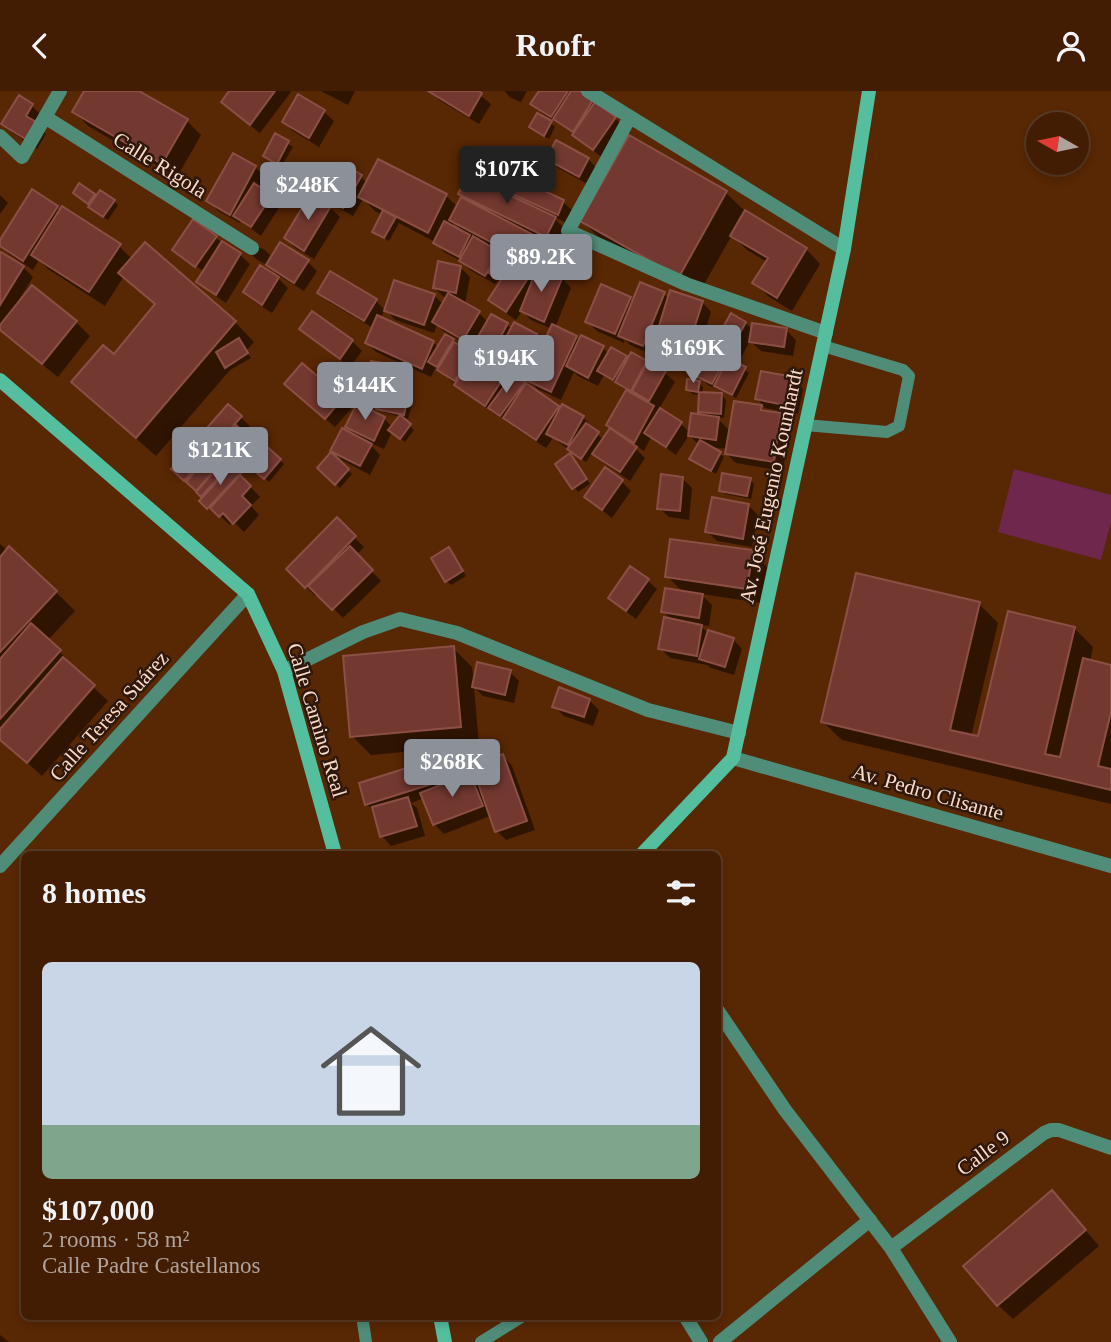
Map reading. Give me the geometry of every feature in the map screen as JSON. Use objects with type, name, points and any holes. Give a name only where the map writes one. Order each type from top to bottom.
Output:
[{"type":"street","points":[[0,137],[22,157],[60,91]]},
{"type":"street","points":[[588,91],[844,249]]},
{"type":"street","name":"Av. José Eugenio Kounhardt","points":[[645,851],[733,758],[844,249],[869,91]]},
{"type":"street","name":"Calle Rigola","points":[[45,117],[252,248]]},
{"type":"street","points":[[630,117],[568,231],[686,284],[824,340]]},
{"type":"street","name":"Calle Camino Real","points":[[0,380],[248,594],[284,671],[334,851]]},
{"type":"street","name":"Calle Teresa Suárez","points":[[0,866],[248,594]]},
{"type":"street","points":[[284,671],[363,632],[400,619],[457,633],[648,710],[739,733]]},
{"type":"street","name":"Av. Pedro Clisante","points":[[733,758],[1111,866]]},
{"type":"street","points":[[721,1015],[785,1110],[891,1248],[950,1342]]},
{"type":"street","name":"Calle 9","points":[[891,1248],[1044,1133],[1059,1130],[1111,1148]]},
{"type":"street","points":[[720,1342],[870,1220]]},
{"type":"street","points":[[441,1320],[445,1342]]},
{"type":"street","points":[[687,1320],[701,1342]]},
{"type":"lane","points":[[805,425],[887,432],[899,426],[909,376],[903,370],[824,340]]},
{"type":"lane","points":[[363,1320],[366,1342]]},
{"type":"lane","points":[[481,1342],[517,1320]]},
{"type":"shaded area","points":[[1014,469],[1111,495],[1111,522],[1101,560],[998,532]]},
{"type":"building","points":[[84,91],[139,91],[188,119],[162,164],[72,112]]},
{"type":"building","points":[[229,91],[275,91],[250,125],[221,102]]},
{"type":"building","points":[[428,91],[479,91],[482,93],[469,116]]},
{"type":"building","points":[[539,91],[568,91],[551,117],[530,104]]},
{"type":"building","points":[[571,91],[580,91],[593,100],[573,132],[553,119]]},
{"type":"building","points":[[298,94],[325,110],[309,138],[282,122]]},
{"type":"building","points":[[19,95],[33,104],[26,116],[38,123],[27,140],[1,124]]},
{"type":"building","points":[[595,102],[616,117],[593,150],[572,135]]},
{"type":"building","points":[[537,113],[552,121],[544,136],[529,127]]},
{"type":"building","points":[[275,133],[289,141],[277,164],[263,156]]},
{"type":"building","points":[[629,135],[727,191],[679,277],[580,221]]},
{"type":"building","points":[[556,140],[589,158],[579,177],[546,159]]},
{"type":"building","points":[[233,153],[256,166],[230,215],[206,201]]},
{"type":"building","points":[[378,159],[447,194],[428,233],[358,197]]},
{"type":"building","points":[[475,159],[564,200],[558,215],[468,174]]},
{"type":"building","points":[[342,163],[362,175],[343,208],[323,196]]},
{"type":"building","points":[[467,175],[556,217],[546,237],[458,194]]},
{"type":"building","points":[[79,183],[95,194],[88,204],[73,193]]},
{"type":"building","points":[[254,183],[272,195],[251,227],[233,216]]},
{"type":"building","points":[[32,189],[58,206],[23,261],[0,246],[0,240]]},
{"type":"building","points":[[100,190],[115,200],[103,217],[88,207]]},
{"type":"building","points":[[311,193],[331,206],[304,251],[284,238]]},
{"type":"building","points":[[461,197],[541,239],[529,262],[449,220]]},
{"type":"building","points":[[62,206],[121,244],[89,292],[31,255]]},
{"type":"building","points":[[383,210],[396,217],[384,238],[372,232]]},
{"type":"building","points":[[745,210],[807,248],[777,298],[752,283],[768,258],[730,236]]},
{"type":"building","points":[[193,219],[217,236],[195,267],[172,250]]},
{"type":"building","points":[[444,221],[470,235],[459,257],[433,243]]},
{"type":"building","points":[[473,236],[500,252],[485,276],[459,261]]},
{"type":"building","points":[[222,241],[241,253],[216,295],[196,282]]},
{"type":"building","points":[[145,242],[236,321],[136,438],[71,382],[103,345],[114,354],[155,304],[118,273]]},
{"type":"building","points":[[280,242],[309,260],[294,283],[266,265]]},
{"type":"building","points":[[0,253],[24,266],[0,305]]},
{"type":"building","points":[[502,253],[512,259],[499,279],[489,273]]},
{"type":"building","points":[[514,260],[532,272],[506,312],[488,300]]},
{"type":"building","points":[[438,261],[461,266],[456,293],[433,288]]},
{"type":"building","points":[[260,265],[279,277],[262,305],[243,292]]},
{"type":"building","points":[[538,266],[563,276],[544,322],[520,311]]},
{"type":"building","points":[[330,271],[377,299],[364,321],[317,293]]},
{"type":"building","points":[[394,280],[435,294],[424,325],[384,311]]},
{"type":"building","points":[[640,282],[665,292],[643,346],[618,336]]},
{"type":"building","points":[[601,284],[631,297],[615,334],[585,322]]},
{"type":"building","points":[[32,285],[77,321],[42,364],[0,330],[0,325]]},
{"type":"building","points":[[670,290],[703,301],[683,363],[651,352]]},
{"type":"building","points":[[448,293],[480,311],[463,340],[432,322]]},
{"type":"building","points":[[312,311],[353,340],[340,359],[299,329]]},
{"type":"building","points":[[731,313],[746,322],[712,384],[696,376]]},
{"type":"building","points":[[491,314],[508,323],[491,355],[473,345]]},
{"type":"building","points":[[377,315],[434,341],[422,369],[365,343]]},
{"type":"building","points":[[514,322],[537,334],[519,368],[496,356]]},
{"type":"building","points":[[752,323],[787,328],[784,347],[749,342]]},
{"type":"building","points":[[552,324],[577,336],[551,392],[526,380]]},
{"type":"building","points":[[445,334],[454,339],[437,367],[428,362]]},
{"type":"building","points":[[581,335],[604,346],[588,378],[566,366]]},
{"type":"building","points":[[239,338],[248,353],[225,368],[216,352]]},
{"type":"building","points":[[454,342],[472,353],[455,381],[437,370]]},
{"type":"building","points":[[611,347],[627,356],[613,380],[597,371]]},
{"type":"building","points":[[631,352],[647,361],[631,391],[615,382]]},
{"type":"building","points":[[475,353],[496,367],[491,373],[502,380],[485,406],[454,385]]},
{"type":"building","points":[[728,358],[746,367],[732,395],[714,386]]},
{"type":"building","points":[[371,361],[383,363],[378,392],[365,389]]},
{"type":"building","points":[[648,361],[666,371],[649,401],[632,391]]},
{"type":"building","points":[[302,363],[343,398],[325,419],[284,384]]},
{"type":"building","points":[[761,371],[794,377],[789,406],[755,399]]},
{"type":"building","points":[[513,374],[525,382],[500,416],[488,408]]},
{"type":"building","points":[[687,379],[700,381],[698,392],[686,390]]},
{"type":"building","points":[[526,383],[559,406],[536,440],[503,418]]},
{"type":"building","points":[[350,389],[377,393],[375,405],[348,401]]},
{"type":"building","points":[[380,390],[408,397],[404,415],[376,409]]},
{"type":"building","points":[[626,390],[654,406],[634,443],[606,425]]},
{"type":"building","points":[[699,392],[722,393],[721,414],[698,412]]},
{"type":"building","points":[[734,401],[762,405],[761,410],[781,413],[774,462],[725,454]]},
{"type":"building","points":[[357,403],[385,417],[374,441],[345,427]]},
{"type":"building","points":[[228,404],[242,416],[184,481],[171,469]]},
{"type":"building","points":[[562,404],[584,416],[568,445],[546,434]]},
{"type":"building","points":[[660,408],[682,422],[666,447],[644,433]]},
{"type":"building","points":[[691,413],[719,417],[716,440],[688,436]]},
{"type":"building","points":[[400,415],[411,424],[400,439],[388,430]]},
{"type":"building","points":[[586,423],[599,432],[581,459],[567,449]]},
{"type":"building","points":[[236,425],[246,434],[196,491],[186,482]]},
{"type":"building","points":[[342,428],[372,444],[360,466],[330,451]]},
{"type":"building","points":[[610,428],[637,447],[620,472],[592,454]]},
{"type":"building","points":[[700,440],[721,452],[711,471],[689,459]]},
{"type":"building","points":[[239,443],[245,448],[201,497],[196,492]]},
{"type":"building","points":[[264,444],[281,459],[264,479],[247,465]]},
{"type":"building","points":[[331,452],[349,469],[335,485],[317,468]]},
{"type":"building","points":[[570,453],[587,479],[572,489],[555,464]]},
{"type":"building","points":[[232,465],[241,473],[207,509],[199,501]]},
{"type":"building","points":[[605,467],[623,480],[602,510],[584,497]]},
{"type":"building","points":[[722,473],[751,478],[747,496],[719,491]]},
{"type":"building","points":[[661,474],[683,477],[680,511],[657,509]]},
{"type":"building","points":[[240,475],[251,486],[242,496],[251,505],[233,524],[223,513],[219,517],[210,508]]},
{"type":"building","points":[[712,497],[749,504],[743,539],[705,532]]},
{"type":"building","points":[[337,517],[356,536],[305,588],[286,569]]},
{"type":"building","points":[[670,539],[753,550],[747,589],[665,577]]},
{"type":"building","points":[[9,546],[57,591],[0,652],[0,557]]},
{"type":"building","points":[[350,546],[373,570],[332,610],[308,586]]},
{"type":"building","points":[[449,547],[463,571],[445,582],[431,558]]},
{"type":"building","points":[[630,566],[649,579],[626,611],[608,598]]},
{"type":"building","points":[[856,573],[980,602],[950,730],[978,736],[1008,611],[1075,627],[1045,754],[1060,757],[1083,658],[1111,665],[1111,712],[1098,766],[1111,769],[1111,790],[821,722]]},
{"type":"building","points":[[665,588],[703,594],[699,618],[661,612]]},
{"type":"building","points":[[664,617],[702,625],[697,656],[658,649]]},
{"type":"building","points":[[31,623],[61,650],[0,719],[0,659]]},
{"type":"building","points":[[708,630],[734,638],[725,667],[699,659]]},
{"type":"building","points":[[454,646],[461,727],[350,737],[343,656]]},
{"type":"building","points":[[63,657],[95,685],[27,763],[0,740],[0,729]]},
{"type":"building","points":[[477,662],[511,670],[505,695],[472,687]]},
{"type":"building","points":[[559,687],[590,699],[584,717],[552,707]]},
{"type":"building","points":[[451,754],[457,776],[365,805],[359,783]]},
{"type":"building","points":[[503,754],[527,821],[495,832],[472,766]]},
{"type":"building","points":[[470,773],[483,806],[433,825],[420,793]]},
{"type":"building","points":[[408,797],[417,826],[380,837],[372,807]]},
{"type":"building","points":[[1052,1190],[1086,1230],[997,1306],[963,1266]]}]
